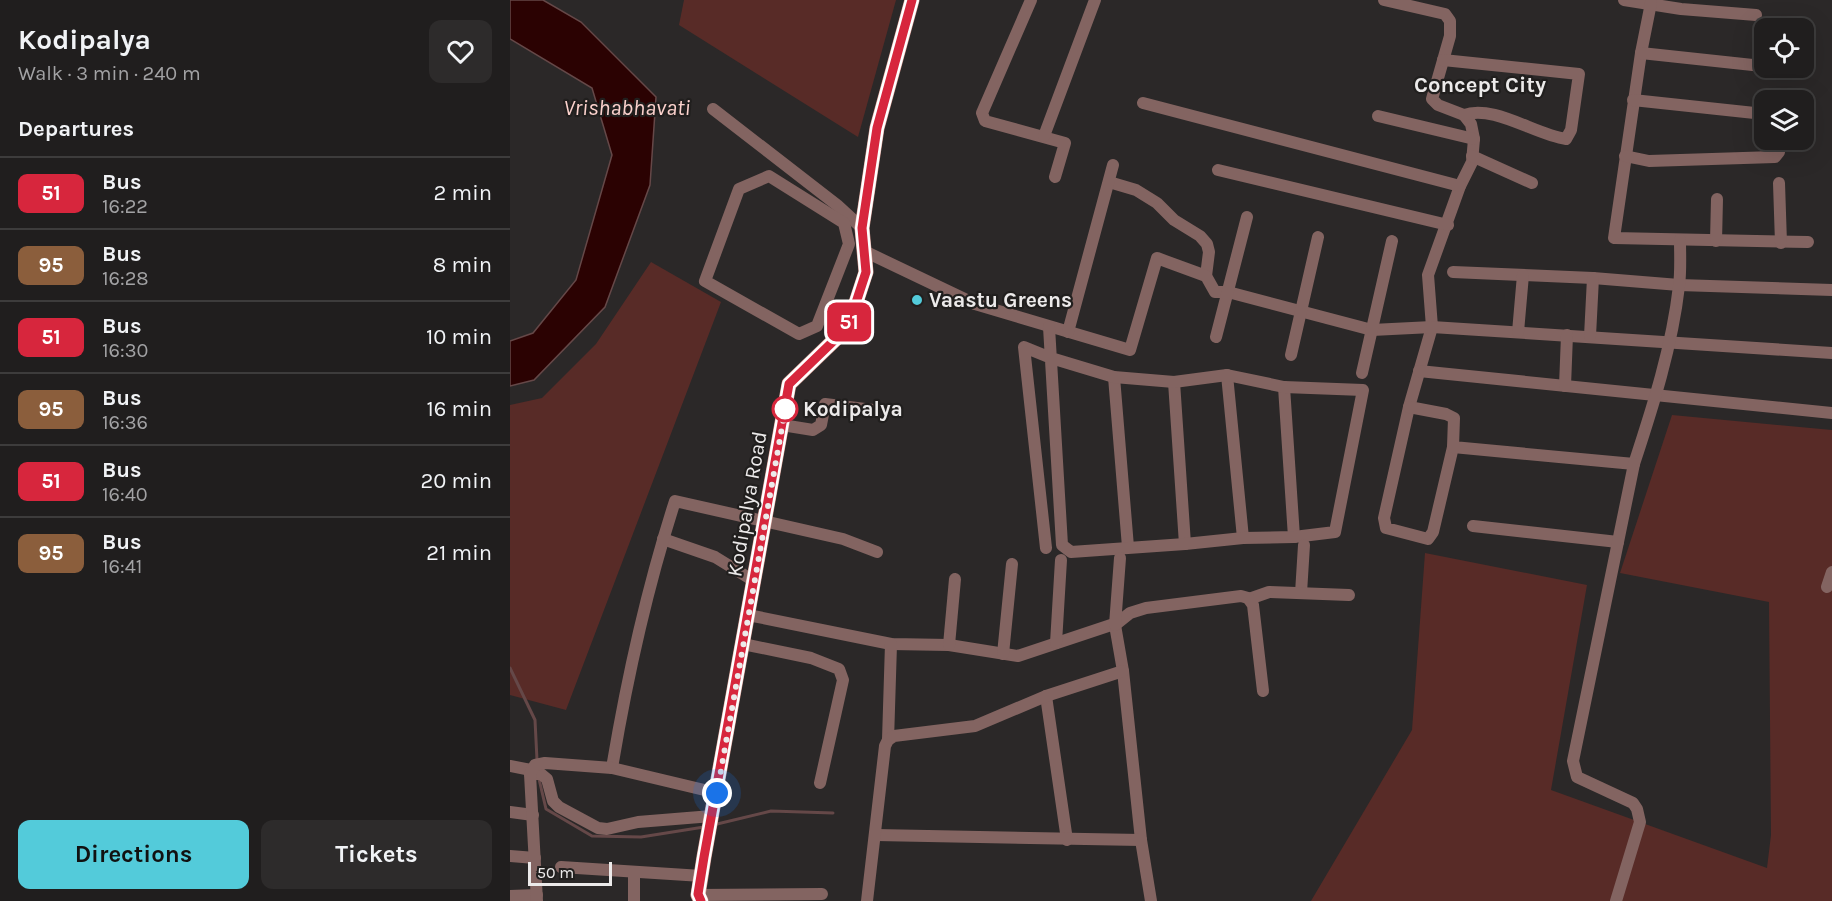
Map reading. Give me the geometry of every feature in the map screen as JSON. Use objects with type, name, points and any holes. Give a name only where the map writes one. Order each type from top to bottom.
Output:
[{"type":"main road","name":"Kodipalya Road","points":[[700,898],[711,822],[789,384],[848,327],[866,272],[862,228],[877,128],[912,0]]},
{"type":"street","points":[[1031,0],[982,113],[984,121],[1065,143],[1055,177]]},
{"type":"street","points":[[1044,136],[1095,0]]},
{"type":"street","points":[[1384,0],[1445,14],[1450,21],[1450,36],[1432,99],[1438,105],[1464,115],[1471,124],[1474,139],[1472,162],[1460,186],[1448,225],[1428,275],[1432,327],[1409,407],[1384,518],[1386,528],[1428,539],[1433,532],[1453,447],[1454,418],[1446,414],[1409,407]]},
{"type":"street","points":[[1629,0],[1756,15]]},
{"type":"street","points":[[1651,3],[1624,156],[1614,238],[1808,243]]},
{"type":"street","points":[[1641,53],[1754,65]]},
{"type":"street","points":[[1443,60],[1579,74],[1571,130],[1566,139],[1539,131],[1521,122],[1481,113],[1472,112],[1464,115]]},
{"type":"street","points":[[1633,100],[1754,113]]},
{"type":"street","points":[[1143,103],[1460,186]]},
{"type":"street","points":[[713,109],[837,205],[862,228]]},
{"type":"street","points":[[1378,116],[1474,139]]},
{"type":"street","points":[[1624,156],[1649,161],[1775,157],[1779,150]]},
{"type":"street","points":[[1472,156],[1532,183]]},
{"type":"street","points":[[1068,332],[1113,165]]},
{"type":"street","points":[[1218,170],[1448,225]]},
{"type":"street","points":[[769,176],[844,223],[849,244],[817,326],[799,334],[705,281],[739,189],[769,176]]},
{"type":"street","points":[[1109,182],[1143,194],[1157,203],[1174,220],[1200,236],[1207,244],[1209,252],[1206,276],[1215,292],[1228,292],[1372,330],[1432,327],[1832,353]]},
{"type":"street","points":[[1779,183],[1781,243]]},
{"type":"street","points":[[1716,241],[1717,199]]},
{"type":"street","points":[[1216,338],[1247,218]]},
{"type":"street","points":[[1291,354],[1318,237]]},
{"type":"street","points":[[1616,901],[1641,822],[1633,803],[1577,777],[1574,771],[1574,761],[1634,464],[1657,396],[1670,342],[1679,285],[1680,240]]},
{"type":"street","points":[[1362,373],[1392,241]]},
{"type":"street","points":[[864,251],[975,304],[1130,350],[1156,258],[1206,276]]},
{"type":"street","points":[[1453,272],[1593,278],[1679,285],[1832,290]]},
{"type":"street","points":[[1518,332],[1523,275]]},
{"type":"street","points":[[1590,336],[1593,278]]},
{"type":"street","points":[[1046,548],[1024,347],[1051,358],[1114,377],[1174,382],[1227,375],[1284,387],[1363,390],[1335,532],[1293,537],[1243,538],[1071,552],[1062,545],[1051,358],[1049,327]]},
{"type":"street","points":[[1564,386],[1567,335]]},
{"type":"street","points":[[1419,371],[1832,413]]},
{"type":"street","points":[[1227,375],[1243,538]]},
{"type":"street","points":[[1114,377],[1128,548]]},
{"type":"street","points":[[1174,382],[1185,544]]},
{"type":"street","points":[[1284,387],[1293,537]]},
{"type":"street","points":[[782,425],[813,430],[821,424],[825,404],[873,410]]},
{"type":"street","points":[[1453,447],[1634,464]]},
{"type":"street","points":[[612,768],[627,683],[663,539],[675,501],[843,539],[877,552]]},
{"type":"street","points":[[1473,526],[1618,542]]},
{"type":"street","points":[[663,539],[715,557],[754,581]]},
{"type":"street","points":[[1301,593],[1304,545]]},
{"type":"street","points":[[1120,558],[1115,626],[1123,671],[1151,901]]},
{"type":"street","points":[[1056,643],[1061,560]]},
{"type":"street","points":[[1003,654],[1012,564]]},
{"type":"street","points":[[1827,587],[1832,572]]},
{"type":"street","points":[[949,645],[955,579]]},
{"type":"street","points":[[748,615],[891,644],[949,645],[1018,656],[1111,625],[1115,626],[1130,613],[1146,608],[1241,596],[1249,599],[1269,592],[1349,595]]},
{"type":"street","points":[[1249,599],[1253,608],[1263,691]]},
{"type":"street","points":[[743,644],[811,658],[839,669],[843,680],[820,783]]},
{"type":"street","points":[[867,901],[885,746],[888,740],[891,644]]},
{"type":"street","points":[[888,740],[894,736],[975,726],[1046,696],[1123,671]]},
{"type":"street","points":[[1046,696],[1067,840]]},
{"type":"street","points":[[510,896],[537,898],[533,814],[535,765],[545,763],[612,768],[717,793]]},
{"type":"street","points":[[510,766],[547,779],[553,801],[559,807],[598,828],[607,829],[638,822],[711,822]]},
{"type":"street","points":[[510,812],[533,814]]},
{"type":"street","points":[[876,835],[1142,840]]},
{"type":"street","points":[[510,856],[535,858]]},
{"type":"street","points":[[561,867],[702,876]]},
{"type":"street","points":[[634,872],[634,901]]},
{"type":"street","points":[[700,898],[822,894]]},
{"type":"shaded area","points":[[684,0],[896,0],[858,137],[679,25]]},
{"type":"shaded area","points":[[651,262],[721,302],[566,710],[510,695],[510,405],[542,398],[596,344]]},
{"type":"shaded area","points":[[1672,415],[1832,430],[1832,901],[1311,901],[1412,730],[1425,553],[1587,585],[1551,790],[1767,868],[1771,835],[1769,602],[1620,573]]},
{"type":"water","name":"Vrishabhavati","points":[[510,0],[543,0],[581,22],[656,97],[650,185],[605,307],[534,380],[510,386],[510,341],[533,333],[576,280],[612,155],[592,88],[510,39]]},
{"type":"waterway","points":[[510,668],[535,720],[537,760]]},
{"type":"waterway","points":[[539,779],[546,809],[592,836],[641,837],[704,827]]},
{"type":"waterway","points":[[713,825],[771,811],[833,813]]},
{"type":"bus line","name":"51","points":[[701,901],[698,894],[704,857],[789,384],[848,327],[866,272],[862,228],[877,128],[912,0]]},
{"type":"place","name":"Vaastu Greens","points":[[917,300]]},
{"type":"place","name":"Kodipalya","points":[[785,409]]},
{"type":"district","name":"Concept City","points":[[1480,84]]},
{"type":"route","points":[[717,793],[786,405],[785,409]]}]
